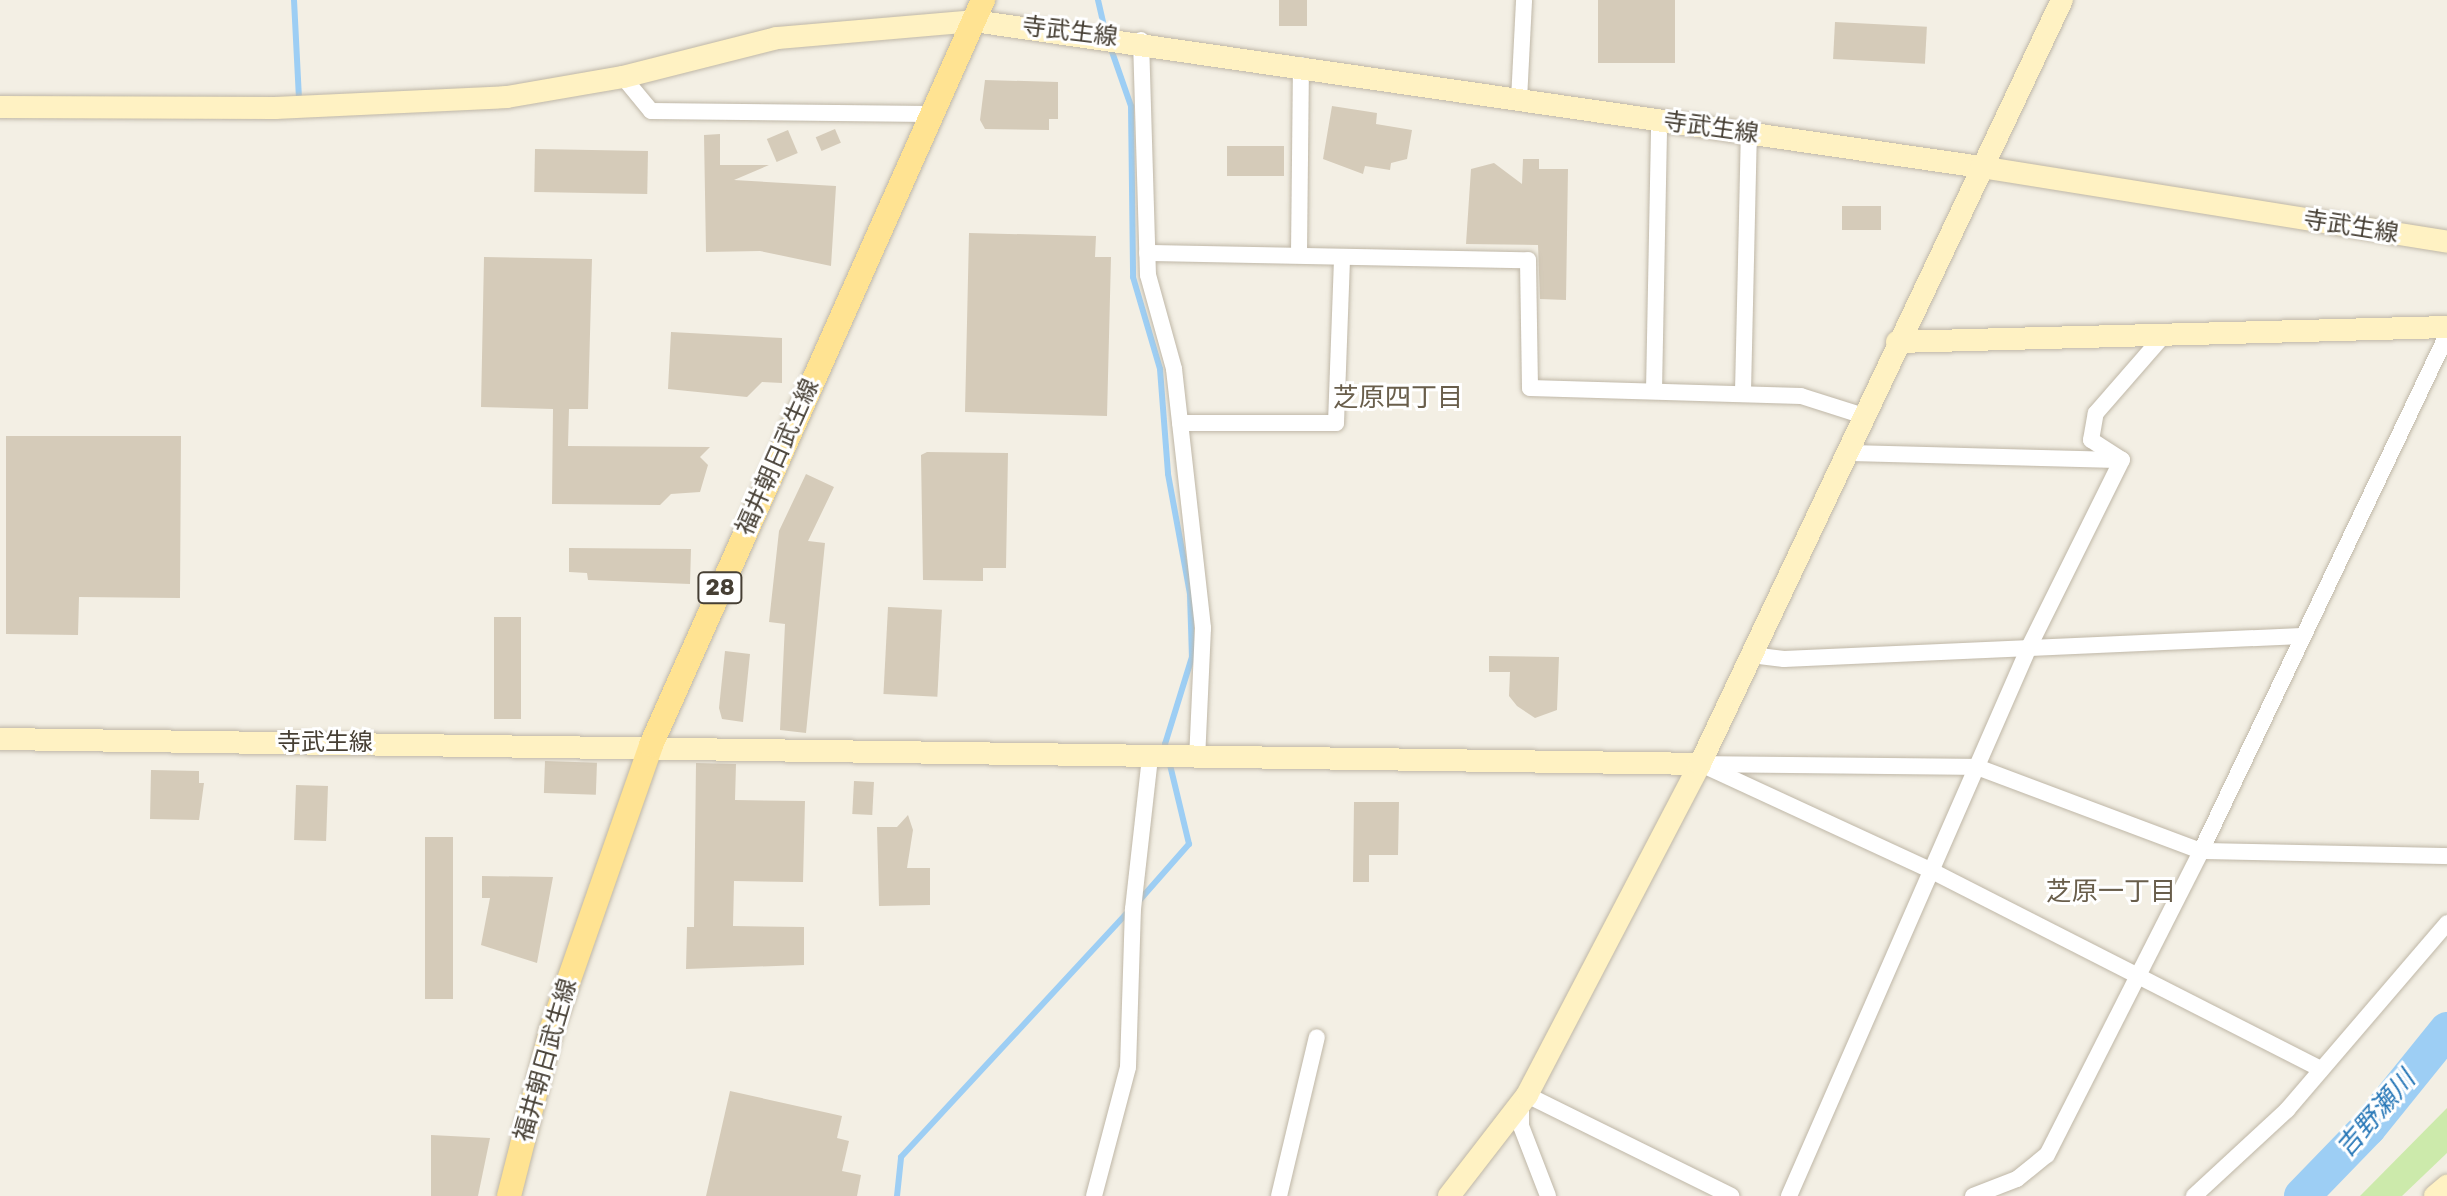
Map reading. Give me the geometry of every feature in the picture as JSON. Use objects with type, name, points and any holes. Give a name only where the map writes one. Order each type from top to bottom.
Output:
[{"type":"main road","name":"福井朝日武生線","points":[[509,1196],[551,1031],[651,745],[929,114],[978,10]]},
{"type":"street","points":[[1519,100],[1524,0]]},
{"type":"street","points":[[1449,1196],[1524,1099],[1700,764],[1867,417],[1897,342],[2062,0]]},
{"type":"street","name":"寺武生線","points":[[0,107],[395,104],[507,97],[623,77],[777,38],[978,10],[1141,40],[1519,100],[1981,167],[2447,242]]},
{"type":"street","points":[[1141,40],[1147,253],[1180,423],[1181,474],[1203,628],[1197,759]]},
{"type":"street","points":[[1299,254],[1301,65]]},
{"type":"street","points":[[623,77],[651,111],[929,114]]},
{"type":"street","points":[[1654,391],[1659,120]]},
{"type":"street","points":[[1743,392],[1749,133]]},
{"type":"street","points":[[1147,253],[1528,260],[1530,388],[1801,396],[1867,417]]},
{"type":"street","points":[[1180,423],[1336,423],[1342,257]]},
{"type":"street","points":[[1897,342],[2447,327]]},
{"type":"street","points":[[2122,460],[2091,440],[2096,413],[2164,335]]},
{"type":"street","points":[[1973,1196],[2017,1179],[2047,1155],[2201,851],[2447,335]]},
{"type":"street","points":[[1849,453],[2122,460]]},
{"type":"street","points":[[1789,1196],[2030,645],[2122,460]]},
{"type":"street","points":[[1751,655],[1784,659],[2030,645],[2301,636]]},
{"type":"street","name":"寺武生線","points":[[0,739],[651,745],[1197,759],[1700,764]]},
{"type":"street","points":[[1094,1196],[1128,1067],[1133,909],[1150,758]]},
{"type":"street","points":[[1700,764],[1977,767],[2201,851],[2447,856]]},
{"type":"street","points":[[1700,764],[1930,870],[2321,1069]]},
{"type":"street","points":[[2194,1196],[2287,1110],[2447,923]]},
{"type":"street","points":[[1279,1196],[1317,1037]]},
{"type":"street","points":[[1524,1099],[1521,1126],[1548,1196]]},
{"type":"street","points":[[1524,1099],[1731,1196]]},
{"type":"street","points":[[2435,1196],[2447,1186]]},
{"type":"green space","points":[[2447,1108],[2447,1153],[2402,1196],[2360,1196]]},
{"type":"building","points":[[1279,0],[1307,0],[1307,26],[1279,26]]},
{"type":"building","points":[[1598,0],[1675,0],[1675,63],[1598,63]]},
{"type":"building","points":[[1835,22],[1927,27],[1925,64],[1833,59]]},
{"type":"building","points":[[985,80],[1058,82],[1058,119],[1049,119],[1049,130],[985,129],[980,120]]},
{"type":"building","points":[[1332,106],[1377,113],[1376,124],[1412,130],[1407,159],[1391,163],[1390,170],[1365,166],[1363,174],[1323,159]]},
{"type":"building","points":[[835,129],[841,143],[822,151],[816,137]]},
{"type":"building","points":[[788,130],[798,153],[777,162],[767,139]]},
{"type":"building","points":[[720,134],[720,165],[769,165],[734,180],[836,186],[831,266],[760,251],[706,252],[704,135]]},
{"type":"building","points":[[1227,146],[1284,146],[1284,176],[1227,176]]},
{"type":"building","points":[[535,149],[648,151],[647,194],[534,192]]},
{"type":"building","points":[[1523,159],[1539,159],[1539,169],[1568,169],[1566,300],[1540,299],[1538,245],[1466,244],[1471,169],[1494,163],[1522,184]]},
{"type":"building","points":[[1842,206],[1881,206],[1881,230],[1842,230]]},
{"type":"building","points":[[969,233],[1096,236],[1095,257],[1111,257],[1107,416],[965,412]]},
{"type":"building","points":[[484,257],[592,259],[588,409],[569,409],[568,446],[710,447],[700,457],[708,465],[700,492],[671,494],[660,505],[552,504],[553,409],[481,407]]},
{"type":"building","points":[[671,332],[782,338],[782,383],[762,382],[747,397],[668,389]]},
{"type":"building","points":[[6,436],[181,436],[180,598],[79,597],[78,635],[6,634]]},
{"type":"building","points":[[927,452],[1008,453],[1006,568],[983,568],[983,581],[923,580],[921,455]]},
{"type":"building","points":[[806,474],[834,487],[808,541],[825,543],[806,733],[780,730],[785,624],[769,622],[779,531]]},
{"type":"building","points":[[569,548],[691,549],[690,584],[588,580],[587,573],[569,572]]},
{"type":"building","points":[[888,607],[942,610],[937,697],[883,694]]},
{"type":"building","points":[[494,617],[521,617],[521,719],[494,719]]},
{"type":"building","points":[[725,651],[750,654],[743,722],[722,719],[719,708]]},
{"type":"building","points":[[1489,656],[1559,657],[1557,710],[1535,718],[1517,706],[1509,696],[1510,672],[1489,672]]},
{"type":"building","points":[[545,761],[597,763],[596,795],[544,793]]},
{"type":"building","points":[[696,763],[736,764],[735,800],[805,801],[803,882],[734,881],[733,926],[804,927],[804,965],[686,969],[687,927],[694,927]]},
{"type":"building","points":[[151,770],[199,771],[199,783],[204,783],[199,820],[150,819]]},
{"type":"building","points":[[854,781],[874,782],[872,815],[852,814]]},
{"type":"building","points":[[296,785],[328,786],[326,841],[294,840]]},
{"type":"building","points":[[1354,802],[1399,802],[1398,855],[1369,855],[1369,882],[1353,882]]},
{"type":"building","points":[[908,815],[913,830],[907,868],[930,868],[930,905],[879,906],[877,827],[897,827]]},
{"type":"building","points":[[425,837],[453,837],[453,999],[425,999]]},
{"type":"building","points":[[482,876],[553,877],[537,963],[481,945],[490,898],[482,898]]},
{"type":"building","points":[[730,1091],[842,1116],[837,1138],[849,1141],[842,1171],[861,1175],[857,1196],[706,1196]]},
{"type":"building","points":[[431,1135],[490,1138],[478,1196],[431,1196]]},
{"type":"waterway","points":[[294,0],[299,98]]},
{"type":"waterway","points":[[1098,0],[1106,36]]},
{"type":"waterway","points":[[1110,46],[1131,106],[1133,277],[1160,369],[1168,474],[1190,594],[1192,657],[1165,744],[1189,844],[1138,902]]},
{"type":"waterway","points":[[897,1196],[901,1157],[1130,910]]},
{"type":"waterway","name":"吉野瀬川","points":[[2302,1196],[2368,1128],[2447,1030]]},
{"type":"district","name":"芝原四丁目","points":[[1398,398]]},
{"type":"district","name":"芝原一丁目","points":[[2111,892]]}]
